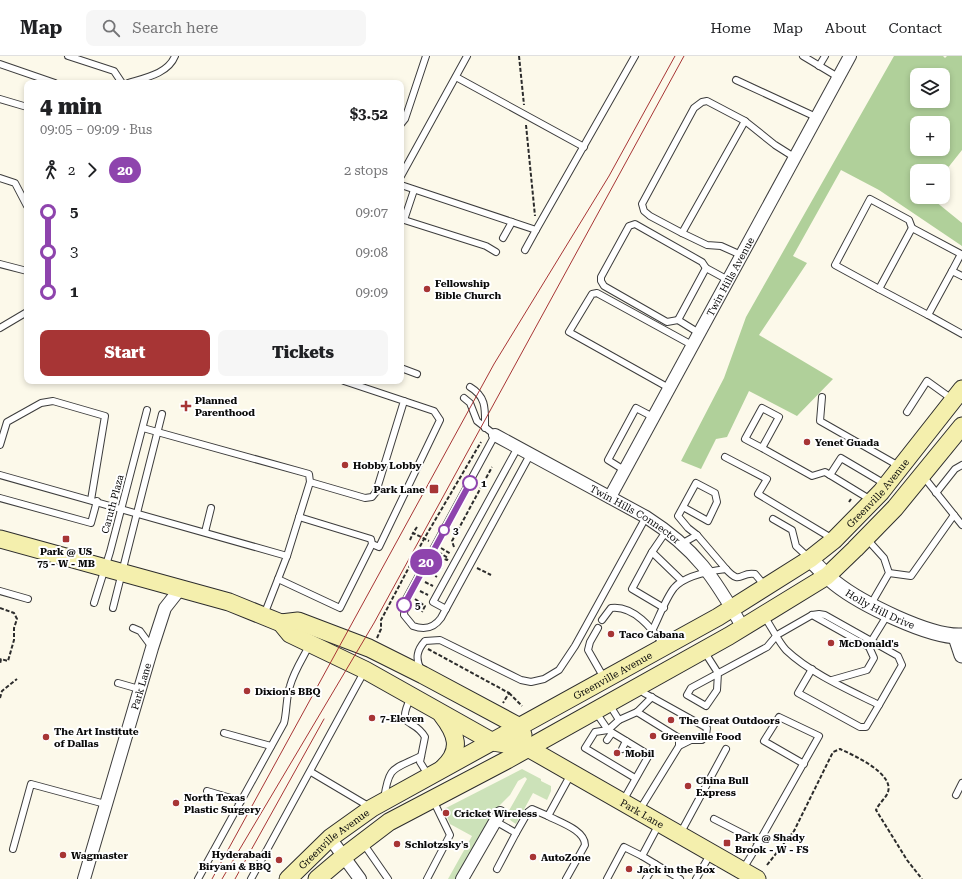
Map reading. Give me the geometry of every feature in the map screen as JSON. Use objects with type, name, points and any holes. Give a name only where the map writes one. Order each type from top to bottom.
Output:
[{"type":"main road","name":"Greenville Avenue","points":[[288,879],[330,838],[378,805],[732,608],[810,559],[834,540],[873,501],[900,467],[959,400]]},
{"type":"main road","name":"Greenville Avenue","points":[[318,879],[343,856],[389,822],[528,748],[704,650],[743,628],[827,576],[895,508],[962,426]]},
{"type":"main road","name":"Park Lane","points":[[0,539],[229,602],[264,615],[281,623],[290,634],[365,670],[493,742],[528,748],[571,774],[757,879]]},
{"type":"main road","name":"Park Lane","points":[[281,623],[298,621],[369,648],[424,675],[520,727]]},
{"type":"main road","points":[[433,775],[454,756],[456,748],[455,735],[450,724],[439,711]]},
{"type":"main road","points":[[520,727],[528,748]]},
{"type":"street","name":"Twin Hills Avenue","points":[[610,497],[850,56]]},
{"type":"street","name":"Twin Hills Connector","points":[[490,432],[610,497],[667,530],[683,543],[708,572],[732,608],[743,628]]},
{"type":"street","name":"Holly Hill Drive","points":[[810,559],[836,584],[888,614],[911,625],[959,636]]},
{"type":"street","name":"Park Lane","points":[[84,879],[139,689],[165,608],[180,589]]},
{"type":"street","points":[[959,636],[962,655]]},
{"type":"street","points":[[462,879],[497,817]]},
{"type":"street","points":[[330,838],[360,879]]},
{"type":"lane","points":[[68,56],[114,71],[120,80]]},
{"type":"lane","points":[[136,80],[164,70],[170,66],[175,56]]},
{"type":"lane","points":[[404,120],[426,56]]},
{"type":"lane","points":[[404,171],[467,56]]},
{"type":"lane","points":[[525,250],[636,56]]},
{"type":"lane","points":[[803,56],[838,77]]},
{"type":"lane","points":[[819,66],[825,56]]},
{"type":"lane","points":[[0,64],[46,80]]},
{"type":"lane","points":[[456,77],[584,147]]},
{"type":"lane","points":[[736,80],[816,117]]},
{"type":"lane","points":[[0,99],[24,107]]},
{"type":"lane","points":[[741,255],[721,246],[707,245],[682,233],[650,216],[644,211],[642,204],[694,108],[702,102],[707,101],[745,122],[775,145],[794,157]]},
{"type":"lane","points":[[682,233],[745,122]]},
{"type":"lane","points":[[0,178],[15,183],[24,200]]},
{"type":"lane","points":[[404,186],[536,230]]},
{"type":"lane","points":[[404,214],[414,190]]},
{"type":"lane","points":[[928,315],[961,254],[912,228],[909,220],[870,199],[835,265],[962,334]]},
{"type":"lane","points":[[404,220],[486,246],[496,252]]},
{"type":"lane","points":[[503,238],[512,222]]},
{"type":"lane","points":[[699,333],[678,320],[667,322],[604,286],[600,281],[601,277],[629,226],[635,224],[702,262],[706,268],[728,280]]},
{"type":"lane","points":[[879,289],[912,228]]},
{"type":"lane","points":[[0,264],[24,271]]},
{"type":"lane","points":[[678,320],[706,268]]},
{"type":"lane","points":[[952,271],[962,276]]},
{"type":"lane","points":[[669,388],[569,332],[592,294],[597,293],[692,346]]},
{"type":"lane","points":[[0,328],[24,314]]},
{"type":"lane","points":[[404,369],[418,374]]},
{"type":"lane","points":[[907,412],[927,382],[959,400]]},
{"type":"lane","points":[[300,517],[370,539],[372,544],[379,547],[440,420],[434,411],[353,384]]},
{"type":"lane","points":[[470,387],[482,396],[490,432],[405,601],[404,610],[409,623],[423,628],[433,626],[437,622],[446,609],[531,454]]},
{"type":"lane","points":[[822,397],[820,422],[900,467]]},
{"type":"lane","points":[[464,398],[470,403],[477,422],[490,432]]},
{"type":"lane","points":[[0,445],[7,422],[41,403],[53,401],[105,416],[91,523],[0,498]]},
{"type":"lane","points":[[310,482],[365,498],[372,497],[376,492],[404,401]]},
{"type":"lane","points":[[624,470],[608,460],[636,408],[653,417]]},
{"type":"lane","points":[[762,448],[779,417],[762,408],[745,439],[812,476],[824,472],[873,501]]},
{"type":"lane","name":"Caruth Plaza","points":[[113,608],[113,570],[121,509],[147,410]]},
{"type":"lane","name":"Caruth Plaza","points":[[94,603],[113,570],[137,513],[162,414]]},
{"type":"lane","points":[[143,428],[309,474],[310,482],[300,517],[287,556],[264,615]]},
{"type":"lane","points":[[446,609],[433,602],[518,447]]},
{"type":"lane","points":[[725,457],[767,479],[758,494],[834,540]]},
{"type":"lane","points":[[830,475],[841,458],[886,485]]},
{"type":"lane","points":[[936,493],[955,469],[962,465]]},
{"type":"lane","points":[[0,475],[94,500],[287,556]]},
{"type":"lane","points":[[922,475],[962,525]]},
{"type":"lane","points":[[683,507],[708,521],[717,502],[714,493],[696,483],[678,516],[688,528],[697,535],[733,577],[739,578],[751,573],[756,574],[766,588]]},
{"type":"lane","points":[[205,532],[211,508]]},
{"type":"lane","points":[[889,573],[911,576],[954,516]]},
{"type":"lane","points":[[424,675],[418,664],[417,653],[425,641],[440,640],[521,680],[531,682],[544,679],[559,670],[575,646],[646,517]]},
{"type":"lane","points":[[773,519],[792,530],[796,546],[810,559]]},
{"type":"lane","points":[[664,608],[632,589],[652,552],[667,530]]},
{"type":"lane","points":[[683,543],[697,535]]},
{"type":"lane","points":[[866,538],[884,558],[889,573],[871,604]]},
{"type":"lane","points":[[278,579],[340,608],[372,544]]},
{"type":"lane","points":[[652,552],[682,581]]},
{"type":"lane","points":[[652,629],[674,588],[682,581],[708,572],[726,569]]},
{"type":"lane","points":[[0,591],[28,599]]},
{"type":"lane","points":[[602,620],[611,608],[617,607],[636,615],[652,629],[665,646]]},
{"type":"lane","points":[[872,640],[888,614]]},
{"type":"lane","points":[[764,615],[785,650],[832,680],[879,705]]},
{"type":"lane","points":[[704,650],[718,673],[717,690],[706,706],[687,695],[691,688],[718,673],[767,647],[777,635],[812,616],[825,615],[872,640],[898,656],[902,665],[866,727],[860,727],[853,724],[798,693],[812,668]]},
{"type":"lane","points":[[812,616],[869,647],[874,658],[867,670],[832,680]]},
{"type":"lane","points":[[133,628],[140,631],[152,648]]},
{"type":"lane","points":[[598,628],[590,642],[588,650],[605,680]]},
{"type":"lane","points":[[198,879],[284,723],[288,707],[289,688],[295,672],[310,644]]},
{"type":"lane","points":[[251,879],[311,772],[359,678],[365,670]]},
{"type":"lane","points":[[118,683],[139,689]]},
{"type":"lane","points":[[638,686],[652,697],[707,728],[706,735],[702,740],[691,740],[679,746],[638,812]]},
{"type":"lane","points":[[412,696],[404,713],[405,719],[408,723],[422,732],[425,737],[420,762],[433,775]]},
{"type":"lane","points":[[607,740],[610,731],[619,720],[637,712],[652,697]]},
{"type":"lane","points":[[601,706],[619,720]]},
{"type":"lane","points":[[601,706],[610,731]]},
{"type":"lane","points":[[637,712],[679,738],[679,746]]},
{"type":"lane","points":[[742,871],[804,764],[819,736],[779,717],[764,741],[804,764]]},
{"type":"lane","points":[[622,803],[636,778],[648,755],[610,731],[595,732],[585,748],[600,753],[626,769],[636,778]]},
{"type":"lane","points":[[224,733],[271,746]]},
{"type":"lane","points":[[622,749],[626,741]]},
{"type":"lane","points":[[633,755],[637,748]]},
{"type":"lane","points":[[679,835],[726,749]]},
{"type":"lane","points":[[311,772],[378,805],[391,771],[421,756]]},
{"type":"lane","points":[[548,816],[571,774]]},
{"type":"lane","points":[[13,849],[31,784],[105,804]]},
{"type":"lane","points":[[956,795],[962,784]]},
{"type":"lane","points":[[207,790],[241,801]]},
{"type":"lane","points":[[428,879],[450,835],[432,799]]},
{"type":"lane","points":[[497,869],[528,812],[532,809],[581,834],[585,839],[585,845],[566,879]]},
{"type":"lane","points":[[497,817],[516,833]]},
{"type":"lane","points":[[714,819],[759,842]]},
{"type":"lane","points":[[642,856],[659,824]]},
{"type":"lane","points":[[362,842],[388,879]]},
{"type":"lane","points":[[607,879],[624,847],[680,879]]},
{"type":"lane","points":[[696,879],[711,853]]},
{"type":"lane","points":[[646,879],[654,864]]},
{"type":"path","points":[[519,56],[536,230]]},
{"type":"path","points":[[376,641],[380,632],[381,620],[424,539],[482,441]]},
{"type":"path","points":[[451,553],[454,548],[452,541],[492,467]]},
{"type":"path","points":[[410,540],[417,526]]},
{"type":"path","points":[[413,533],[430,542]]},
{"type":"path","points":[[435,563],[439,557],[447,560],[448,558],[440,554],[445,550]]},
{"type":"path","points":[[477,568],[491,575]]},
{"type":"path","points":[[415,600],[425,606],[422,612]]},
{"type":"path","points":[[0,608],[14,613],[17,619],[14,628],[14,640],[8,661],[1,659],[0,664]]},
{"type":"path","points":[[425,647],[509,694],[522,706]]},
{"type":"path","points":[[0,698],[2,691],[17,679]]},
{"type":"path","points":[[501,705],[509,694]]},
{"type":"path","points":[[767,865],[794,830],[833,752],[840,749],[865,762],[887,779],[889,785],[888,794],[876,810],[907,860],[922,879]]},
{"type":"green space","points":[[894,56],[943,56],[945,58],[947,56],[962,56],[962,150],[950,165],[910,164],[910,204],[939,204],[962,223],[962,246],[879,190],[841,170],[793,256],[807,263],[759,335],[833,379],[797,416],[749,391],[727,437],[716,439],[701,469],[681,461],[724,378],[746,317]]},
{"type":"green space","points":[[522,769],[551,786],[551,791],[547,800],[533,793],[516,824],[509,819],[507,814],[527,779],[525,777],[518,781],[510,795],[494,811],[455,879],[448,879],[472,836],[450,824],[444,809]]},
{"type":"tram line","points":[[212,879],[494,364],[609,176],[675,56]]},
{"type":"tram line","points":[[222,879],[374,623],[684,56]]},
{"type":"tram line","points":[[235,879],[324,719]]},
{"type":"bus line","name":"20","points":[[404,605],[470,483]]},
{"type":"place","name":"Fellowship Bible Church","points":[[427,289]]},
{"type":"place","name":"Planned Parenthood","points":[[186,406]]},
{"type":"place","name":"Yenet Guada","points":[[807,442]]},
{"type":"place","name":"Hobby Lobby","points":[[345,465]]},
{"type":"place","name":"1","points":[[470,483]]},
{"type":"place","name":"Park Lane","points":[[434,489]]},
{"type":"place","name":"3","points":[[444,530]]},
{"type":"place","name":"Park @ US 75 - W - MB","points":[[66,539]]},
{"type":"place","name":"5","points":[[404,605]]},
{"type":"place","name":"Taco Cabana","points":[[611,634]]},
{"type":"place","name":"McDonald's","points":[[831,643]]},
{"type":"place","name":"Dixion's BBQ","points":[[247,691]]},
{"type":"place","name":"7-Eleven","points":[[372,718]]},
{"type":"place","name":"The Great Outdoors","points":[[671,720]]},
{"type":"place","name":"Greenville Food","points":[[653,736]]},
{"type":"place","name":"The Art Institute of Dallas","points":[[46,737]]},
{"type":"place","name":"Mobil","points":[[617,753]]},
{"type":"place","name":"China Bull Express","points":[[688,786]]},
{"type":"place","name":"North Texas Plastic Surgery","points":[[176,803]]},
{"type":"place","name":"Cricket Wireless","points":[[446,813]]},
{"type":"place","name":"Park @ Shady Brook - W - FS","points":[[727,843]]},
{"type":"place","name":"Schlotzsky's","points":[[397,844]]},
{"type":"place","name":"Wagmaster","points":[[63,855]]},
{"type":"place","name":"AutoZone","points":[[533,857]]},
{"type":"place","name":"Hyderabadi Biryani & BBQ","points":[[279,860]]},
{"type":"place","name":"Jack in the Box","points":[[629,869]]}]
